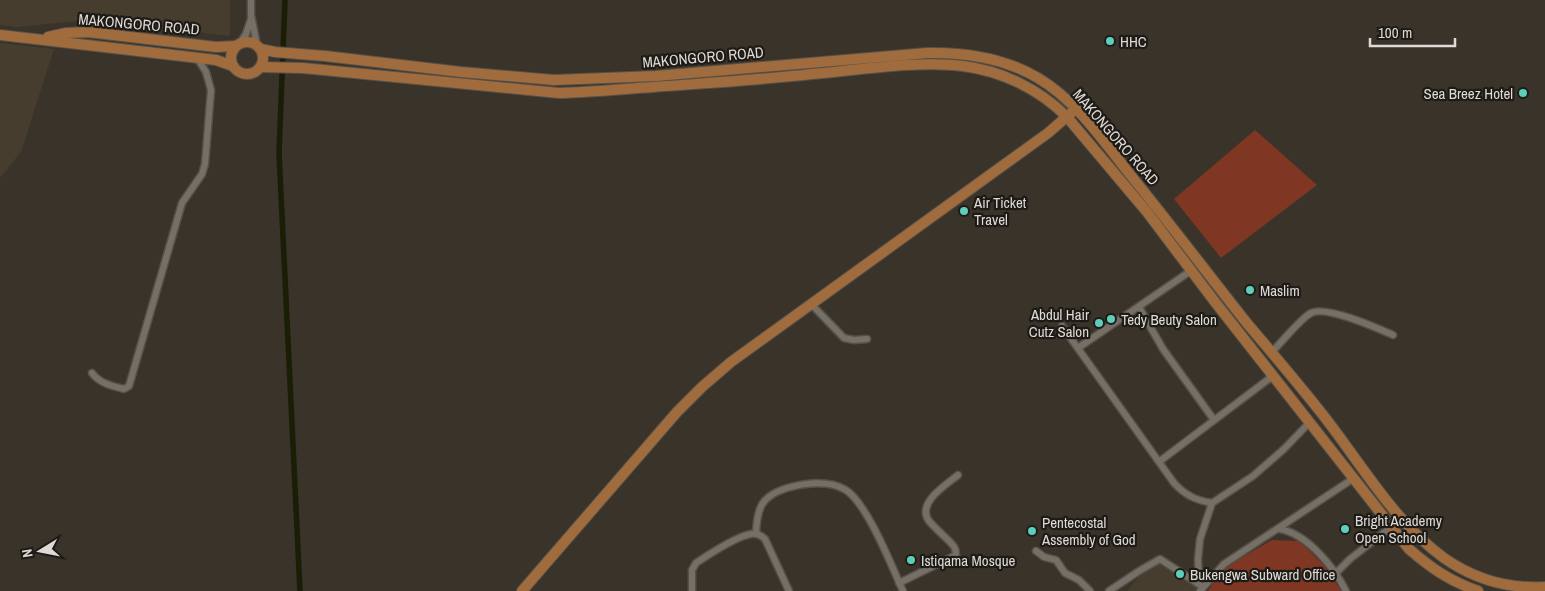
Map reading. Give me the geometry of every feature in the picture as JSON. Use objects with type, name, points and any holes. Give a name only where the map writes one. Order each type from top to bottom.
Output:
[{"type":"main road","name":"MAKONGORO ROAD","points":[[40,38],[66,33],[88,32],[216,46],[237,45],[248,42],[275,52],[554,80],[656,76],[927,53],[949,53],[986,58],[1023,70],[1039,78],[1076,109],[1328,421],[1406,524],[1429,546],[1454,564],[1479,577],[1503,585],[1532,588],[1545,587]]},
{"type":"main road","name":"MAKONGORO ROAD","points":[[0,35],[40,38],[216,60],[233,66],[241,73],[246,74],[256,71],[260,67],[303,68],[559,93],[720,83],[906,66],[949,65],[983,70],[1012,80],[1044,97],[1067,117],[1147,212],[1409,549],[1428,566],[1455,582],[1478,591]]},
{"type":"main road","points":[[233,66],[231,56],[237,45]]},
{"type":"main road","points":[[259,47],[263,58],[260,67]]},
{"type":"main road","points":[[522,591],[659,432],[702,387],[731,362],[1048,133],[1076,109]]},
{"type":"street","points":[[237,45],[249,28],[251,0]]},
{"type":"street","points":[[251,15],[259,47]]},
{"type":"street","points":[[92,373],[100,381],[107,384],[124,389],[129,386],[182,203],[202,174],[205,164],[211,90],[206,72],[197,58]]},
{"type":"street","points":[[1078,348],[1192,270]]},
{"type":"street","points":[[811,304],[844,338],[854,340],[867,339]]},
{"type":"street","points":[[1138,307],[1162,349],[1214,420]]},
{"type":"street","points":[[1272,352],[1308,314],[1320,310],[1350,318],[1393,335]]},
{"type":"street","points":[[1062,326],[1174,483],[1184,494],[1198,501],[1212,503]]},
{"type":"street","points":[[1160,461],[1274,375]]},
{"type":"street","points":[[1201,587],[1198,549],[1212,503],[1253,476],[1284,449],[1310,422]]},
{"type":"street","points":[[899,583],[956,555],[954,546],[926,516],[926,509],[930,500],[958,476]]},
{"type":"street","points":[[1201,587],[1224,564],[1280,529],[1354,478]]},
{"type":"street","points":[[756,534],[758,511],[770,495],[780,490],[803,485],[827,484],[836,486],[851,493],[864,510],[903,591]]},
{"type":"street","points":[[1336,572],[1391,527]]},
{"type":"street","points":[[1280,529],[1294,532],[1301,537],[1336,572],[1346,591]]},
{"type":"street","points":[[692,591],[692,570],[696,563],[744,536],[756,534],[762,535],[765,539],[789,591]]},
{"type":"street","points":[[1036,551],[1044,557],[1056,560],[1065,573],[1080,580],[1090,591]]},
{"type":"street","points":[[1109,591],[1160,559],[1201,587]]},
{"type":"shaded area","points":[[0,0],[230,0],[230,36],[88,20],[17,27],[0,25]]},
{"type":"shaded area","points":[[0,43],[54,49],[21,152],[0,178]]},
{"type":"shaded area","points":[[1255,130],[1317,185],[1221,258],[1174,199]]},
{"type":"shaded area","points":[[1272,540],[1299,541],[1324,565],[1341,591],[1208,591],[1222,569]]},
{"type":"shaded area","points":[[1156,556],[1203,588],[1200,591],[1127,591]]},
{"type":"waterway","points":[[285,0],[279,153],[300,591]]},
{"type":"place","name":"HHC","points":[[1110,41]]},
{"type":"place","name":"Sea Breez Hotel","points":[[1523,93]]},
{"type":"place","name":"Air Ticket Travel","points":[[964,211]]},
{"type":"place","name":"Maslim","points":[[1250,290]]},
{"type":"place","name":"Tedy Beuty Salon","points":[[1111,319]]},
{"type":"place","name":"Abdul Hair Cutz Salon","points":[[1099,323]]},
{"type":"place","name":"Bright Academy Open School","points":[[1345,529]]},
{"type":"place","name":"Pentecostal Assembly of God","points":[[1032,531]]},
{"type":"place","name":"Istiqama Mosque","points":[[911,560]]},
{"type":"place","name":"Bukengwa Subward Office","points":[[1180,574]]}]
